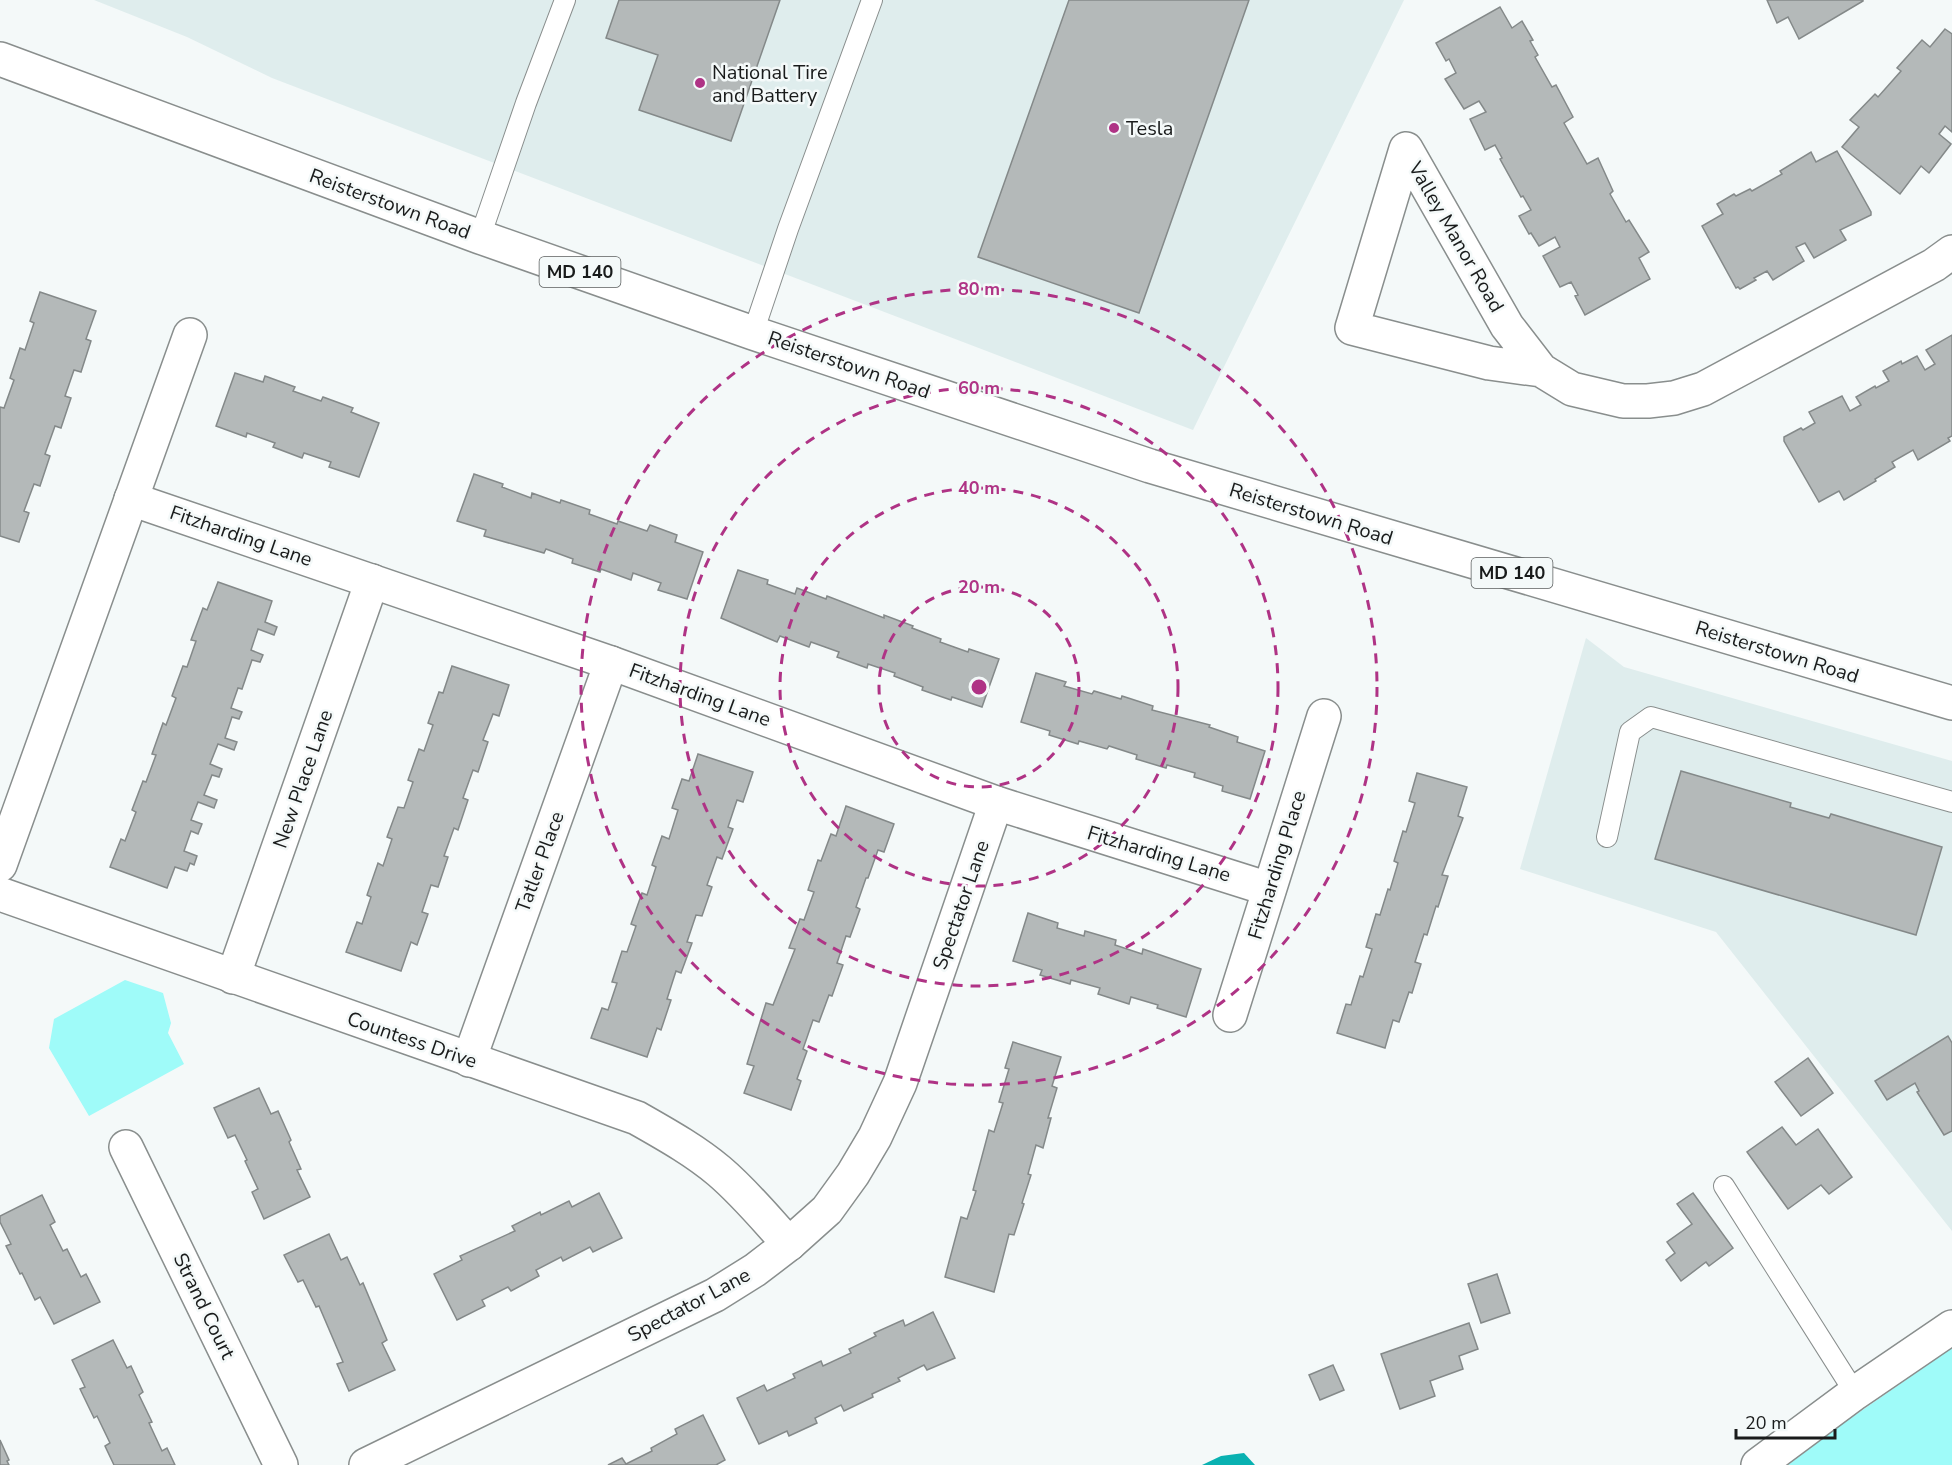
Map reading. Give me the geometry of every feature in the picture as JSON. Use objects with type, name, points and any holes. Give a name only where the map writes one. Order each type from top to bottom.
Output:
[{"type":"street","name":"Reisterstown Road","points":[[0,59],[480,237],[753,333],[1150,466],[1952,703]]},
{"type":"street","name":"Valley Manor Road","points":[[1541,370],[1489,363],[1352,328],[1406,149],[1507,326],[1541,370],[1572,389],[1623,401],[1674,398],[1703,389],[1934,265],[1952,252]]},
{"type":"street","points":[[0,865],[190,335]]},
{"type":"street","name":"Fitzharding Lane","points":[[131,499],[611,663],[996,803],[1269,889]]},
{"type":"street","name":"New Place Lane","points":[[233,977],[372,581]]},
{"type":"street","name":"Tatler Place","points":[[469,1060],[611,663]]},
{"type":"street","name":"Fitzharding Place","points":[[1230,1015],[1324,716]]},
{"type":"street","name":"Spectator Lane","points":[[366,1465],[716,1294],[755,1270],[827,1210],[853,1174],[880,1126],[900,1083],[996,803]]},
{"type":"street","name":"Countess Drive","points":[[0,894],[637,1118],[670,1137],[726,1177],[789,1244]]},
{"type":"street","name":"Strand Court","points":[[126,1147],[281,1465]]},
{"type":"street","points":[[1758,1465],[1855,1393],[1952,1328]]},
{"type":"lane","points":[[480,237],[526,103],[565,0]]},
{"type":"lane","points":[[753,333],[788,229],[872,0]]},
{"type":"lane","points":[[1607,837],[1630,732],[1651,717],[1952,802]]},
{"type":"lane","points":[[1724,1186],[1855,1393]]},
{"type":"shaded area","points":[[94,0],[1404,0],[1193,430],[272,78],[187,37]]},
{"type":"shaded area","points":[[1586,638],[1624,667],[1952,761],[1952,1231],[1716,932],[1520,869]]},
{"type":"shaded area","points":[[125,980],[163,993],[171,1023],[168,1033],[184,1064],[89,1116],[49,1048],[54,1019]]},
{"type":"shaded area","points":[[1952,1348],[1952,1465],[1788,1465],[1838,1427]]},
{"type":"shaded area","points":[[1244,1453],[1255,1465],[1202,1465],[1221,1456]]},
{"type":"building","name":"National Tire and Battery","points":[[619,0],[780,0],[731,141],[639,110],[658,55],[606,38]]},
{"type":"building","name":"Tesla","points":[[1069,0],[1249,0],[1139,313],[978,257]]},
{"type":"building","points":[[1767,0],[1863,1],[1799,39],[1788,17],[1777,23]]},
{"type":"building","points":[[1500,7],[1512,28],[1522,21],[1533,40],[1530,41],[1538,55],[1535,57],[1552,87],[1556,85],[1573,117],[1564,123],[1587,164],[1598,158],[1613,191],[1610,194],[1626,222],[1629,220],[1649,252],[1639,258],[1650,279],[1585,315],[1571,282],[1560,287],[1543,256],[1560,247],[1555,237],[1539,246],[1531,233],[1529,234],[1519,216],[1531,210],[1523,196],[1521,197],[1495,145],[1485,150],[1470,119],[1486,112],[1479,101],[1464,109],[1445,79],[1456,73],[1449,59],[1446,61],[1436,43]]},
{"type":"building","points":[[1945,29],[1952,34],[1952,132],[1945,126],[1939,134],[1951,144],[1929,173],[1921,166],[1900,194],[1842,147],[1859,127],[1850,120],[1875,94],[1878,97],[1901,71],[1897,68],[1922,40],[1930,47]]},
{"type":"building","points":[[1837,151],[1871,215],[1840,230],[1846,240],[1814,258],[1805,243],[1796,247],[1804,261],[1773,280],[1767,271],[1740,289],[1736,288],[1702,226],[1723,214],[1717,204],[1734,194],[1736,196],[1750,189],[1752,191],[1782,174],[1780,171],[1811,152],[1816,162]]},
{"type":"building","points":[[40,292],[96,311],[86,339],[91,341],[81,372],[74,370],[65,396],[71,398],[61,428],[55,426],[45,454],[50,456],[40,486],[34,484],[24,511],[29,513],[19,542],[0,536],[0,407],[4,408],[14,380],[10,378],[20,348],[25,350],[34,323],[30,321]]},
{"type":"building","points":[[1952,335],[1952,436],[1948,438],[1950,441],[1918,460],[1913,450],[1892,462],[1895,467],[1875,479],[1876,481],[1844,500],[1839,491],[1819,502],[1784,441],[1784,437],[1815,423],[1809,412],[1842,396],[1850,411],[1861,405],[1856,397],[1889,381],[1883,371],[1901,361],[1902,364],[1917,356],[1925,370],[1935,364],[1926,350]]},
{"type":"building","points":[[235,373],[263,382],[265,376],[295,387],[293,391],[321,401],[323,397],[353,408],[351,412],[379,423],[359,477],[329,467],[331,462],[304,453],[302,458],[273,447],[275,443],[247,433],[246,437],[216,426]]},
{"type":"building","points":[[474,474],[503,484],[502,487],[531,498],[532,493],[590,510],[589,514],[617,524],[618,521],[647,531],[650,525],[677,535],[675,542],[703,552],[687,599],[658,590],[661,583],[633,573],[631,580],[601,569],[600,572],[572,563],[573,559],[546,549],[544,553],[484,536],[486,530],[457,521]]},
{"type":"building","points":[[738,570],[768,580],[767,584],[795,594],[797,588],[826,599],[827,596],[884,618],[884,615],[941,639],[940,642],[968,652],[969,649],[999,659],[982,707],[922,690],[923,687],[894,676],[895,673],[868,664],[867,668],[837,657],[839,652],[811,642],[809,647],[780,636],[777,642],[721,618]]},
{"type":"building","points":[[218,582],[272,601],[265,622],[277,627],[274,635],[258,629],[251,650],[263,655],[260,662],[252,660],[242,689],[238,688],[231,708],[242,712],[239,719],[232,717],[225,738],[237,742],[234,750],[218,744],[210,764],[222,769],[219,777],[212,775],[204,795],[217,800],[214,808],[198,802],[191,820],[202,824],[198,834],[191,831],[184,851],[197,856],[194,865],[190,863],[187,871],[175,867],[167,888],[110,867],[121,839],[125,841],[136,812],[132,810],[156,755],[152,754],[163,723],[166,725],[176,698],[172,696],[183,666],[187,667],[196,641],[191,640],[203,608],[207,610]]},
{"type":"building","points":[[452,666],[509,685],[499,716],[493,714],[483,740],[488,742],[478,772],[473,770],[463,798],[468,800],[458,830],[454,828],[444,856],[448,857],[438,887],[431,885],[422,912],[428,914],[417,945],[411,942],[401,971],[346,952],[357,922],[362,924],[371,897],[367,895],[378,863],[383,866],[392,839],[387,837],[398,807],[404,808],[413,782],[408,780],[419,749],[424,751],[433,725],[428,723],[439,692],[443,693]]},
{"type":"building","points":[[1036,673],[1066,682],[1064,686],[1121,699],[1122,696],[1153,706],[1152,710],[1210,725],[1209,727],[1238,737],[1237,742],[1265,751],[1250,799],[1222,791],[1223,786],[1194,777],[1195,773],[1167,765],[1166,768],[1136,759],[1137,755],[1109,746],[1107,749],[1079,741],[1078,744],[1049,735],[1050,731],[1021,722]]},
{"type":"building","points":[[698,754],[753,772],[743,802],[737,800],[728,827],[733,829],[722,859],[717,857],[707,885],[712,887],[702,916],[696,915],[687,942],[692,943],[681,973],[676,971],[667,999],[671,1000],[661,1030],[657,1028],[647,1057],[591,1038],[602,1008],[608,1010],[617,983],[612,982],[622,951],[627,952],[636,926],[631,924],[642,893],[647,895],[656,867],[652,865],[662,836],[669,839],[678,810],[672,808],[682,779],[689,781]]},
{"type":"building","points":[[1681,771],[1791,803],[1790,807],[1829,818],[1831,814],[1942,847],[1916,935],[1655,859]]},
{"type":"building","points":[[1417,773],[1467,787],[1458,816],[1463,818],[1442,875],[1448,876],[1415,962],[1421,964],[1412,993],[1409,992],[1399,1022],[1393,1020],[1385,1048],[1337,1033],[1346,1004],[1351,1005],[1372,949],[1366,947],[1376,914],[1380,915],[1398,863],[1394,861],[1415,803],[1409,801]]},
{"type":"building","points":[[846,806],[894,824],[884,852],[878,850],[868,878],[866,878],[856,907],[860,909],[850,937],[846,936],[837,963],[843,965],[832,996],[829,995],[819,1022],[813,1020],[803,1049],[807,1051],[797,1079],[801,1081],[791,1110],[744,1093],[754,1066],[747,1064],[766,1003],[773,1005],[795,949],[789,948],[800,919],[804,920],[814,892],[808,890],[818,860],[821,861],[831,834],[836,836]]},
{"type":"building","points":[[1028,913],[1058,923],[1057,928],[1084,936],[1085,931],[1116,940],[1115,945],[1142,954],[1143,949],[1201,969],[1186,1017],[1131,997],[1129,1004],[1098,994],[1100,988],[1071,980],[1070,984],[1040,975],[1042,970],[1013,961]]},
{"type":"building","points":[[1948,1036],[1952,1043],[1952,1131],[1944,1135],[1917,1092],[1919,1091],[1915,1083],[1887,1100],[1875,1081]]},
{"type":"building","points":[[1013,1042],[1061,1057],[1052,1086],[1057,1088],[1048,1118],[1051,1118],[1043,1148],[1036,1145],[1028,1174],[1031,1175],[1022,1203],[1024,1204],[1014,1235],[1009,1234],[994,1292],[945,1277],[961,1217],[967,1219],[976,1191],[973,1190],[989,1130],[994,1132],[1003,1103],[999,1102],[1009,1069],[1005,1068]]},
{"type":"building","points":[[1808,1058],[1833,1093],[1801,1116],[1775,1082]]},
{"type":"building","points":[[259,1088],[271,1114],[278,1111],[301,1169],[297,1170],[310,1197],[264,1219],[252,1192],[258,1189],[245,1161],[247,1160],[235,1135],[228,1138],[214,1108]]},
{"type":"building","points":[[1782,1127],[1796,1145],[1818,1129],[1852,1177],[1829,1194],[1821,1185],[1788,1209],[1747,1152]]},
{"type":"building","points":[[599,1193],[622,1238],[593,1252],[590,1247],[563,1261],[561,1257],[536,1270],[539,1276],[511,1291],[508,1287],[482,1300],[485,1306],[457,1320],[434,1274],[462,1260],[460,1256],[515,1231],[512,1226],[540,1212],[541,1215],[569,1201],[572,1207]]},
{"type":"building","points":[[1693,1193],[1733,1248],[1709,1266],[1706,1262],[1681,1281],[1666,1260],[1675,1253],[1667,1242],[1692,1224],[1677,1204]]},
{"type":"building","points":[[42,1195],[55,1222],[50,1225],[63,1251],[67,1249],[81,1277],[86,1274],[100,1302],[54,1324],[40,1297],[35,1300],[22,1273],[20,1274],[6,1246],[11,1244],[0,1222],[0,1216]]},
{"type":"building","points":[[329,1234],[341,1260],[347,1257],[360,1285],[363,1283],[387,1340],[382,1343],[395,1370],[349,1391],[337,1364],[343,1362],[319,1306],[316,1307],[303,1280],[298,1282],[284,1255]]},
{"type":"building","points":[[1497,1274],[1510,1313],[1481,1323],[1468,1284]]},
{"type":"building","points":[[933,1312],[955,1358],[927,1370],[924,1365],[898,1378],[900,1381],[872,1394],[873,1397],[844,1411],[841,1405],[815,1418],[817,1423],[789,1436],[787,1431],[759,1444],[737,1398],[764,1385],[767,1391],[795,1378],[793,1374],[821,1361],[823,1366],[851,1353],[849,1349],[876,1336],[874,1333],[903,1320],[905,1326]]},
{"type":"building","points":[[1469,1323],[1478,1349],[1459,1356],[1463,1369],[1430,1381],[1435,1396],[1400,1409],[1381,1354]]},
{"type":"building","points":[[113,1340],[127,1368],[131,1366],[143,1392],[139,1395],[162,1451],[167,1448],[175,1465],[114,1465],[105,1446],[110,1443],[97,1416],[94,1418],[80,1389],[85,1387],[72,1360]]},
{"type":"building","points":[[1333,1365],[1344,1390],[1320,1400],[1309,1375]]},
{"type":"building","points":[[703,1415],[725,1460],[716,1465],[608,1465],[622,1458],[626,1464],[652,1451],[651,1448],[677,1434],[675,1429]]},
{"type":"building","points":[[0,1440],[9,1460],[7,1461],[9,1465],[0,1465]]},
{"type":"place","name":"National Tire and Battery","points":[[700,83]]},
{"type":"place","name":"Tesla","points":[[1114,128]]}]
